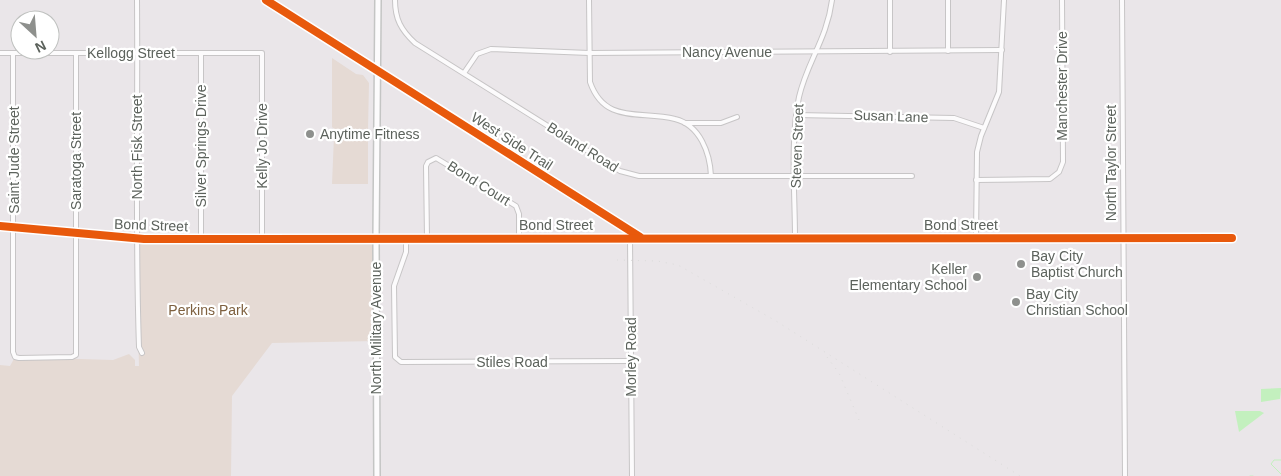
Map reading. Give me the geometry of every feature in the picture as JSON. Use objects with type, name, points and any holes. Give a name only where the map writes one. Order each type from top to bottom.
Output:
[{"type":"main road","name":"North Military Avenue","points":[[377,476],[378,0]]},
{"type":"street","name":"North Fisk Street","points":[[137,0],[136,239],[139,347],[142,353]]},
{"type":"street","name":"Boland Road","points":[[395,0],[398,22],[405,34],[415,43],[620,172],[639,176],[912,176]]},
{"type":"street","points":[[589,0],[590,82],[594,94],[602,103],[623,114],[674,118],[685,123],[692,128],[708,152],[710,176]]},
{"type":"street","name":"Steven Street","points":[[795,238],[796,114],[803,83],[828,23],[832,0]]},
{"type":"street","points":[[890,0],[890,52]]},
{"type":"street","points":[[948,0],[948,51]]},
{"type":"street","points":[[976,238],[977,152],[984,128],[999,92],[1004,0]]},
{"type":"street","name":"Manchester Drive","points":[[976,180],[1050,178],[1059,172],[1063,162],[1062,0]]},
{"type":"street","name":"North Taylor Street","points":[[1122,0],[1125,476]]},
{"type":"street","name":"Nancy Avenue","points":[[464,73],[477,54],[484,50],[589,53],[1002,50]]},
{"type":"street","name":"Kellogg Street","points":[[60,53],[262,53]]},
{"type":"street","name":"Saratoga Street","points":[[72,357],[76,355],[76,53]]},
{"type":"street","name":"Silver Springs Drive","points":[[201,53],[201,239]]},
{"type":"street","name":"Kelly Jo Drive","points":[[262,53],[262,239]]},
{"type":"street","name":"Saint Jude Street","points":[[13,60],[15,357],[72,357]]},
{"type":"street","name":"Susan Lane","points":[[796,114],[876,114],[954,118],[984,128]]},
{"type":"street","points":[[685,123],[721,123],[737,117]]},
{"type":"street","name":"Bond Court","points":[[427,238],[426,166],[428,162],[436,158],[516,206],[519,214],[519,238]]},
{"type":"street","name":"Bond Street","points":[[0,226],[136,239],[1232,238]]},
{"type":"street","name":"Stiles Road","points":[[406,238],[406,252],[394,286],[395,357],[401,362],[631,361]]},
{"type":"street","name":"Morley Road","points":[[630,238],[632,476]]},
{"type":"green space","points":[[332,58],[356,74],[363,75],[369,83],[368,129],[334,129],[332,127]]},
{"type":"green space","points":[[334,136],[368,136],[368,184],[332,184]]},
{"type":"green space","name":"Perkins Park","points":[[136,239],[376,239],[376,341],[272,343],[232,396],[231,476],[0,476],[0,365],[10,366],[15,357],[113,360],[129,354],[135,360],[135,366],[139,366]]},
{"type":"shaded area","points":[[1281,388],[1280,399],[1261,402],[1261,389]]},
{"type":"shaded area","points":[[1235,411],[1260,411],[1264,413],[1239,432]]},
{"type":"waterway","points":[[1281,460],[1274,460],[1271,464],[1281,474]]},
{"type":"railway","points":[[617,260],[657,261],[678,265],[776,321],[1020,476]]},
{"type":"railway","points":[[827,357],[839,373],[859,420]]},
{"type":"cycle path","name":"West Side Trail","points":[[266,0],[640,237]]},
{"type":"cycle path","points":[[0,226],[144,239],[1232,238]]},
{"type":"place","name":"Anytime Fitness","points":[[310,134]]},
{"type":"place","name":"Bay City Baptist Church","points":[[1021,264]]},
{"type":"place","name":"Keller Elementary School","points":[[977,277]]},
{"type":"place","name":"Bay City Christian School","points":[[1016,302]]}]
